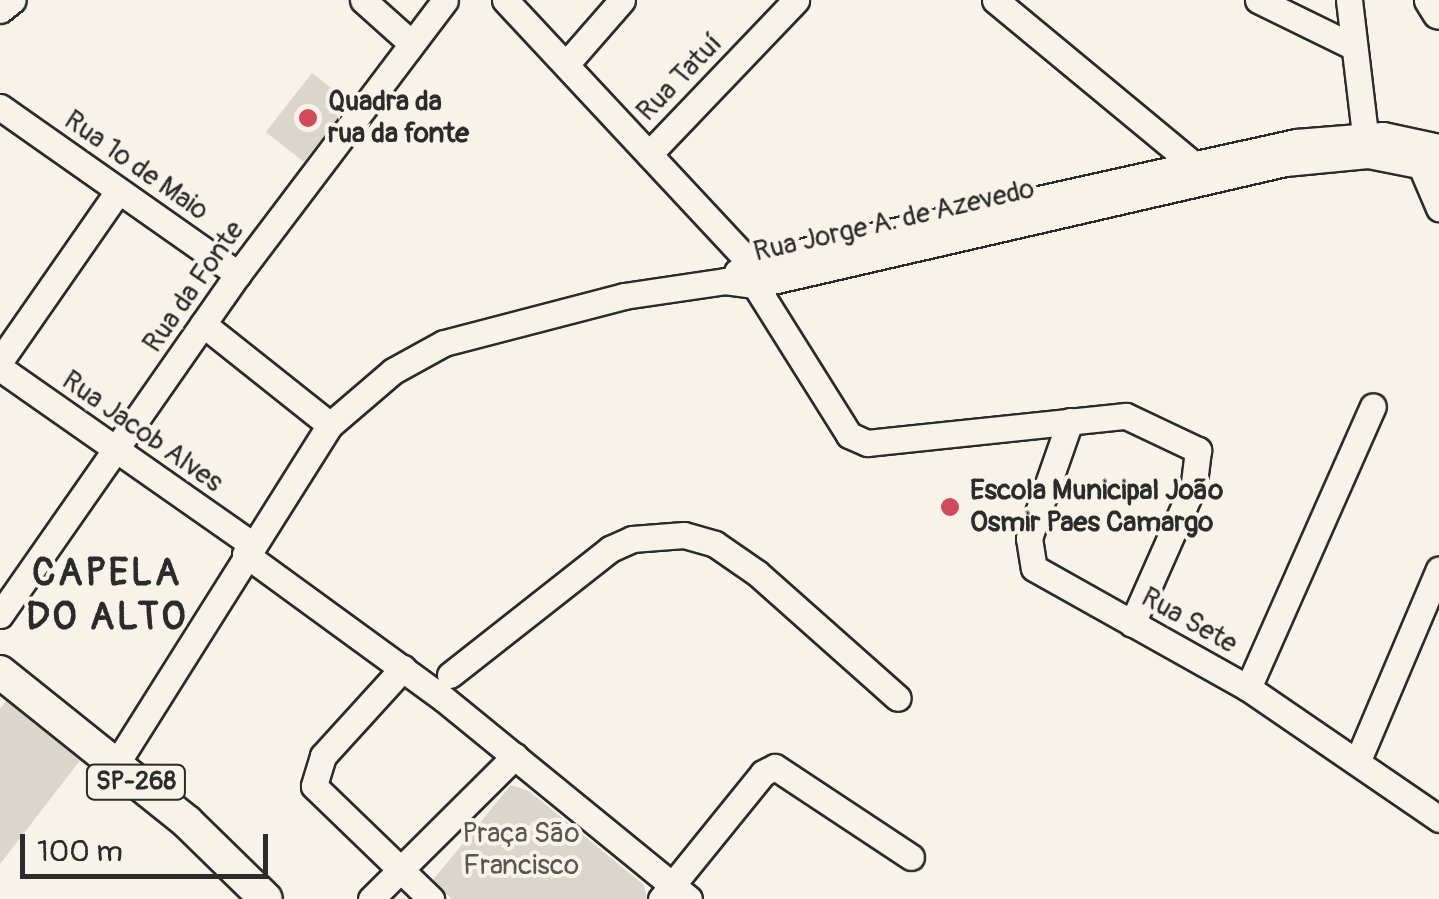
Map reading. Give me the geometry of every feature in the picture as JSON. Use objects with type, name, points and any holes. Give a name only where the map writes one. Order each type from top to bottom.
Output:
[{"type":"main road","points":[[1430,0],[1439,13]]},
{"type":"main road","name":"SP-268","points":[[4,683],[187,822],[266,899]]},
{"type":"street","points":[[0,10],[13,0]]},
{"type":"street","points":[[363,0],[410,42]]},
{"type":"street","name":"Rua da Fonte","points":[[0,615],[118,452],[238,274],[445,0]]},
{"type":"street","points":[[505,0],[568,62],[752,274],[849,435],[867,442],[1126,416],[1198,450],[1194,484],[1132,624]]},
{"type":"street","points":[[568,62],[622,0]]},
{"type":"street","name":"Rua Tatuí","points":[[649,154],[796,0]]},
{"type":"street","points":[[994,0],[1196,173]]},
{"type":"street","points":[[1258,0],[1354,47]]},
{"type":"street","points":[[1349,0],[1354,47],[1376,146],[1433,161],[1439,208]]},
{"type":"street","name":"Rua 1º de Maio","points":[[0,107],[238,274]]},
{"type":"street","name":"Rua Jorge A. de Azevedo","points":[[115,766],[330,425],[393,371],[444,344],[624,296],[725,281],[1196,173],[1376,146]]},
{"type":"street","points":[[0,360],[118,191]]},
{"type":"street","points":[[203,324],[330,425]]},
{"type":"street","name":"Rua Jacob Alves","points":[[0,368],[118,452],[403,668],[515,756],[674,894]]},
{"type":"street","points":[[1248,688],[1374,406]]},
{"type":"street","name":"Rua Sete","points":[[1070,421],[1029,538],[1029,556],[1048,579],[1248,688],[1439,819]]},
{"type":"street","points":[[450,675],[610,550],[632,539],[684,535],[715,544],[758,573],[898,698]]},
{"type":"street","points":[[1358,760],[1439,569]]},
{"type":"street","points":[[403,668],[323,756],[313,777],[318,794],[430,899]]},
{"type":"street","points":[[372,899],[515,756]]},
{"type":"street","points":[[674,894],[763,772],[776,767],[911,857]]},
{"type":"green space","name":"Quadra da rua da fonte","points":[[312,73],[350,103],[304,162],[266,132]]},
{"type":"green space","points":[[8,699],[82,758],[0,864],[0,709]]},
{"type":"green space","name":"Praça São Francisco","points":[[511,785],[529,791],[644,885],[647,899],[452,899],[432,881]]},
{"type":"place","name":"Quadra da rua da fonte","points":[[308,118]]},
{"type":"place","name":"Escola Municipal João Osmir Paes Camargo","points":[[950,507]]},
{"type":"district","name":"CAPELA DO ALTO","points":[[107,596]]}]
